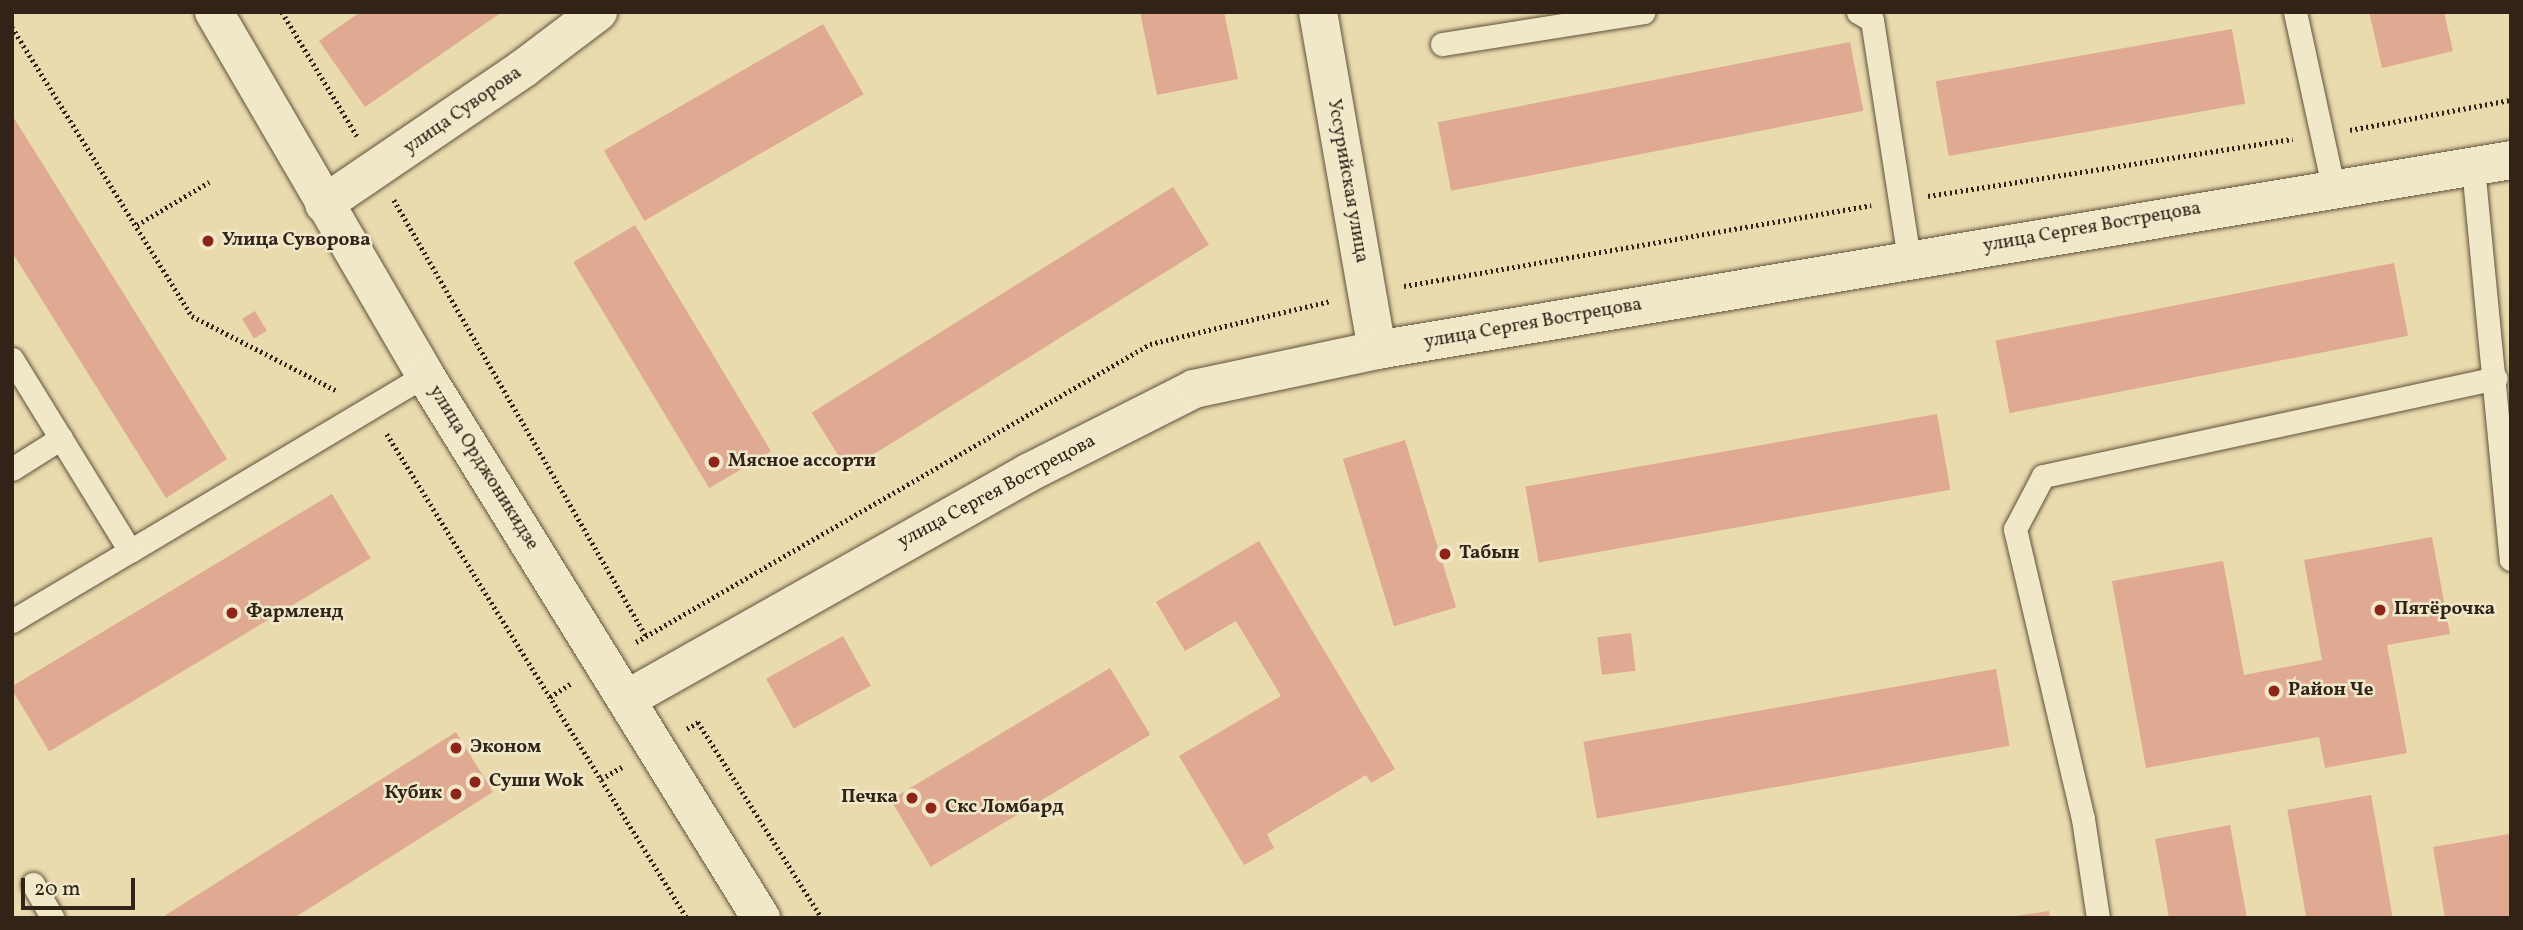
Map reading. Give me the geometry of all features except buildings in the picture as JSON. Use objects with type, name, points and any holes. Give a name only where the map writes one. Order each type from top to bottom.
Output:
[{"type":"street","name":"улица Орджоникидзе","points":[[214,12],[425,375],[761,918]]},
{"type":"street","name":"улица Суворова","points":[[324,204],[479,100],[598,12]]},
{"type":"street","name":"Уссурийская улица","points":[[1318,12],[1377,350]]},
{"type":"street","name":"улица Сергея Вострецова","points":[[627,699],[1028,473],[1194,389],[1377,350],[2333,187],[2511,160]]},
{"type":"lane","points":[[1441,44],[1643,12]]},
{"type":"lane","points":[[1858,12],[1872,20],[1909,259]]},
{"type":"lane","points":[[2295,12],[2333,187]]},
{"type":"lane","points":[[2473,167],[2511,559]]},
{"type":"lane","points":[[12,359],[130,551]]},
{"type":"lane","points":[[12,621],[425,375]]},
{"type":"lane","points":[[2098,918],[2084,819],[2015,529],[2043,476],[2495,378]]},
{"type":"lane","points":[[12,469],[61,438]]},
{"type":"lane","points":[[33,884],[53,918]]},
{"type":"path","points":[[282,12],[361,143]]},
{"type":"path","points":[[12,27],[192,316],[371,408],[687,918]]},
{"type":"path","points":[[137,225],[209,182]]},
{"type":"path","points":[[393,197],[646,636]]},
{"type":"path","points":[[698,722],[822,918]]},
{"type":"place","name":"Улица Суворова","points":[[208,241]]},
{"type":"place","name":"Мясное ассорти","points":[[714,462]]},
{"type":"place","name":"Табын","points":[[1445,554]]},
{"type":"place","name":"Пятёрочка","points":[[2380,610]]},
{"type":"place","name":"Фармленд","points":[[232,613]]},
{"type":"place","name":"Район Че","points":[[2274,691]]},
{"type":"place","name":"Эконом","points":[[456,748]]},
{"type":"place","name":"Суши Wok","points":[[475,782]]},
{"type":"place","name":"Кубик","points":[[456,794]]},
{"type":"place","name":"Печка","points":[[912,798]]},
{"type":"place","name":"Скс Ломбард","points":[[931,808]]}]
